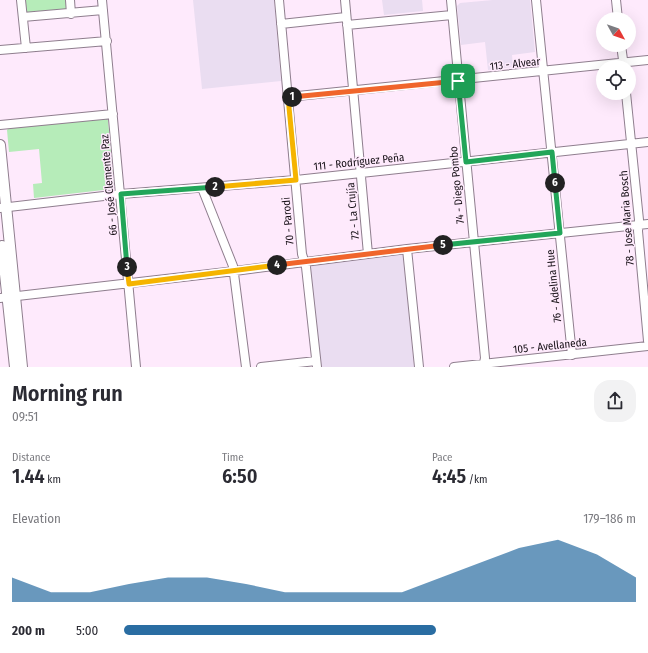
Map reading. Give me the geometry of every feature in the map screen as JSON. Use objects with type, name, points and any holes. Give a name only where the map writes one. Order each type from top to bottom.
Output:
[{"type":"main road","points":[[0,146],[7,297],[22,367]]},
{"type":"main road","points":[[0,224],[15,367]]},
{"type":"street","points":[[21,0],[26,48]]},
{"type":"street","points":[[70,0],[71,14]]},
{"type":"street","name":"66 - José Clemente Paz","points":[[102,0],[136,367]]},
{"type":"street","name":"70 - Parodi","points":[[279,0],[304,262],[316,364]]},
{"type":"street","name":"72 - La Crujía","points":[[345,0],[368,254]]},
{"type":"street","name":"74 - Diego Pombo","points":[[451,0],[485,358],[483,365]]},
{"type":"street","name":"76 - Adelina Hue","points":[[536,0],[542,72],[552,152],[572,355]]},
{"type":"street","points":[[616,0],[617,12]]},
{"type":"street","points":[[23,18],[103,10]]},
{"type":"street","points":[[281,24],[452,15]]},
{"type":"street","points":[[0,50],[107,41]]},
{"type":"street","name":"113 - Alvear","points":[[636,62],[648,60]]},
{"type":"street","name":"113 - Alvear","points":[[288,97],[596,67]]},
{"type":"street","name":"78 - Jose Maria Bosch","points":[[627,100],[632,144],[648,341]]},
{"type":"street","points":[[0,125],[113,114]]},
{"type":"street","name":"111 - Rodríguez Peña","points":[[2,208],[121,194],[296,180],[648,142]]},
{"type":"street","points":[[202,188],[235,272],[246,367]]},
{"type":"street","points":[[7,297],[235,272],[407,249],[648,224]]},
{"type":"street","points":[[407,249],[419,367]]},
{"type":"street","name":"105 - Avellaneda","points":[[454,367],[648,346]]},
{"type":"street","points":[[261,367],[316,364]]},
{"type":"shaded area","points":[[193,0],[274,0],[281,81],[202,89]]},
{"type":"shaded area","points":[[382,0],[422,0],[423,11],[384,15]]},
{"type":"shaded area","points":[[493,0],[530,0],[535,52],[512,55],[513,67],[488,70],[485,42],[461,45],[457,6],[460,3]]},
{"type":"shaded area","points":[[403,254],[414,367],[320,367],[309,265]]},
{"type":"green space","points":[[24,0],[67,0],[68,11],[25,15]]},
{"type":"green space","points":[[105,118],[108,120],[114,187],[112,189],[34,198],[33,184],[42,183],[39,149],[9,152],[7,130],[9,128]]},
{"type":"route","points":[[458,81],[466,162],[552,152],[560,233],[407,249],[235,272],[129,284],[121,194],[296,180],[288,97],[458,81]]}]
